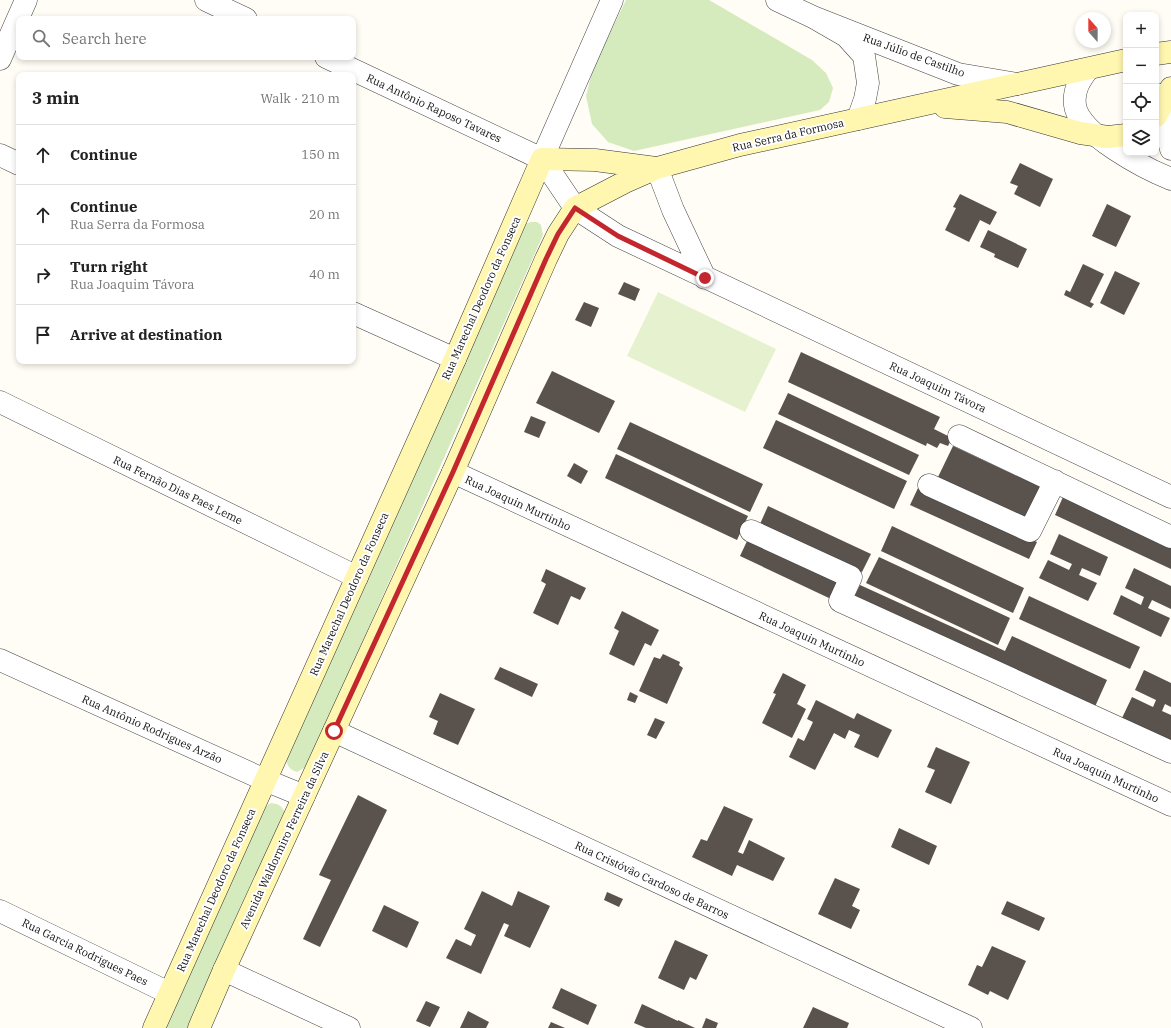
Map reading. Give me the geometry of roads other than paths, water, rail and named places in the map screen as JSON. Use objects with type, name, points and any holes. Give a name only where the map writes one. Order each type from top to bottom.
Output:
[{"type":"street","points":[[19,16],[26,0]]},
{"type":"street","points":[[206,0],[240,16]]},
{"type":"street","points":[[542,159],[612,0]]},
{"type":"street","name":"Rua Júlio de Castilho","points":[[777,0],[846,36],[864,56],[868,83],[865,99],[858,119]]},
{"type":"street","name":"Rua Júlio de Castilho","points":[[812,17],[958,74],[1018,84]]},
{"type":"street","points":[[0,59],[16,23]]},
{"type":"street","points":[[1159,54],[1171,52]]},
{"type":"street","name":"Rua Antônio Raposo Tavares","points":[[332,60],[542,159]]},
{"type":"street","name":"Rua Serra da Formosa","points":[[546,259],[558,234],[575,208],[624,182],[656,168],[740,144],[1123,61]]},
{"type":"street","points":[[1123,70],[1096,67],[1076,86],[1074,105],[1081,121],[1114,150],[1156,173],[1171,179]]},
{"type":"street","points":[[1159,103],[1171,88]]},
{"type":"street","name":"Rua Serra da Formosa","points":[[920,106],[1007,112],[1080,133],[1108,138],[1123,136]]},
{"type":"street","points":[[1159,112],[1171,149]]},
{"type":"street","points":[[0,155],[16,163]]},
{"type":"street","name":"Rua Serra da Formosa","points":[[542,159],[595,160],[656,168]]},
{"type":"street","name":"Rua Joaquim Távora","points":[[542,159],[575,208],[618,236],[1171,497]]},
{"type":"street","name":"Rua Marechal Deodoro da Fonseca","points":[[154,1028],[455,359],[542,159]]},
{"type":"street","points":[[656,168],[673,210],[705,278]]},
{"type":"street","name":"Avenida Waldormiro Ferreira da Silva","points":[[199,1028],[224,970],[453,472],[546,259]]},
{"type":"street","points":[[356,314],[455,359]]},
{"type":"street","name":"Rua Fernão Dias Paes Leme","points":[[0,402],[357,577]]},
{"type":"street","points":[[959,436],[1171,537]]},
{"type":"street","name":"Rua Joaquin Murtinho","points":[[453,472],[1171,805]]},
{"type":"street","points":[[929,485],[1030,531],[1055,481]]},
{"type":"street","points":[[751,531],[850,577],[840,601],[1171,752]]},
{"type":"street","name":"Rua Antônio Rodrigues Arzão","points":[[0,660],[304,796]]},
{"type":"street","name":"Rua Cristóvão Cardoso de Barros","points":[[334,731],[971,1028]]},
{"type":"street","name":"Rua Garcia Rodrigues Paes","points":[[0,910],[169,994]]},
{"type":"street","points":[[224,970],[349,1028]]}]
